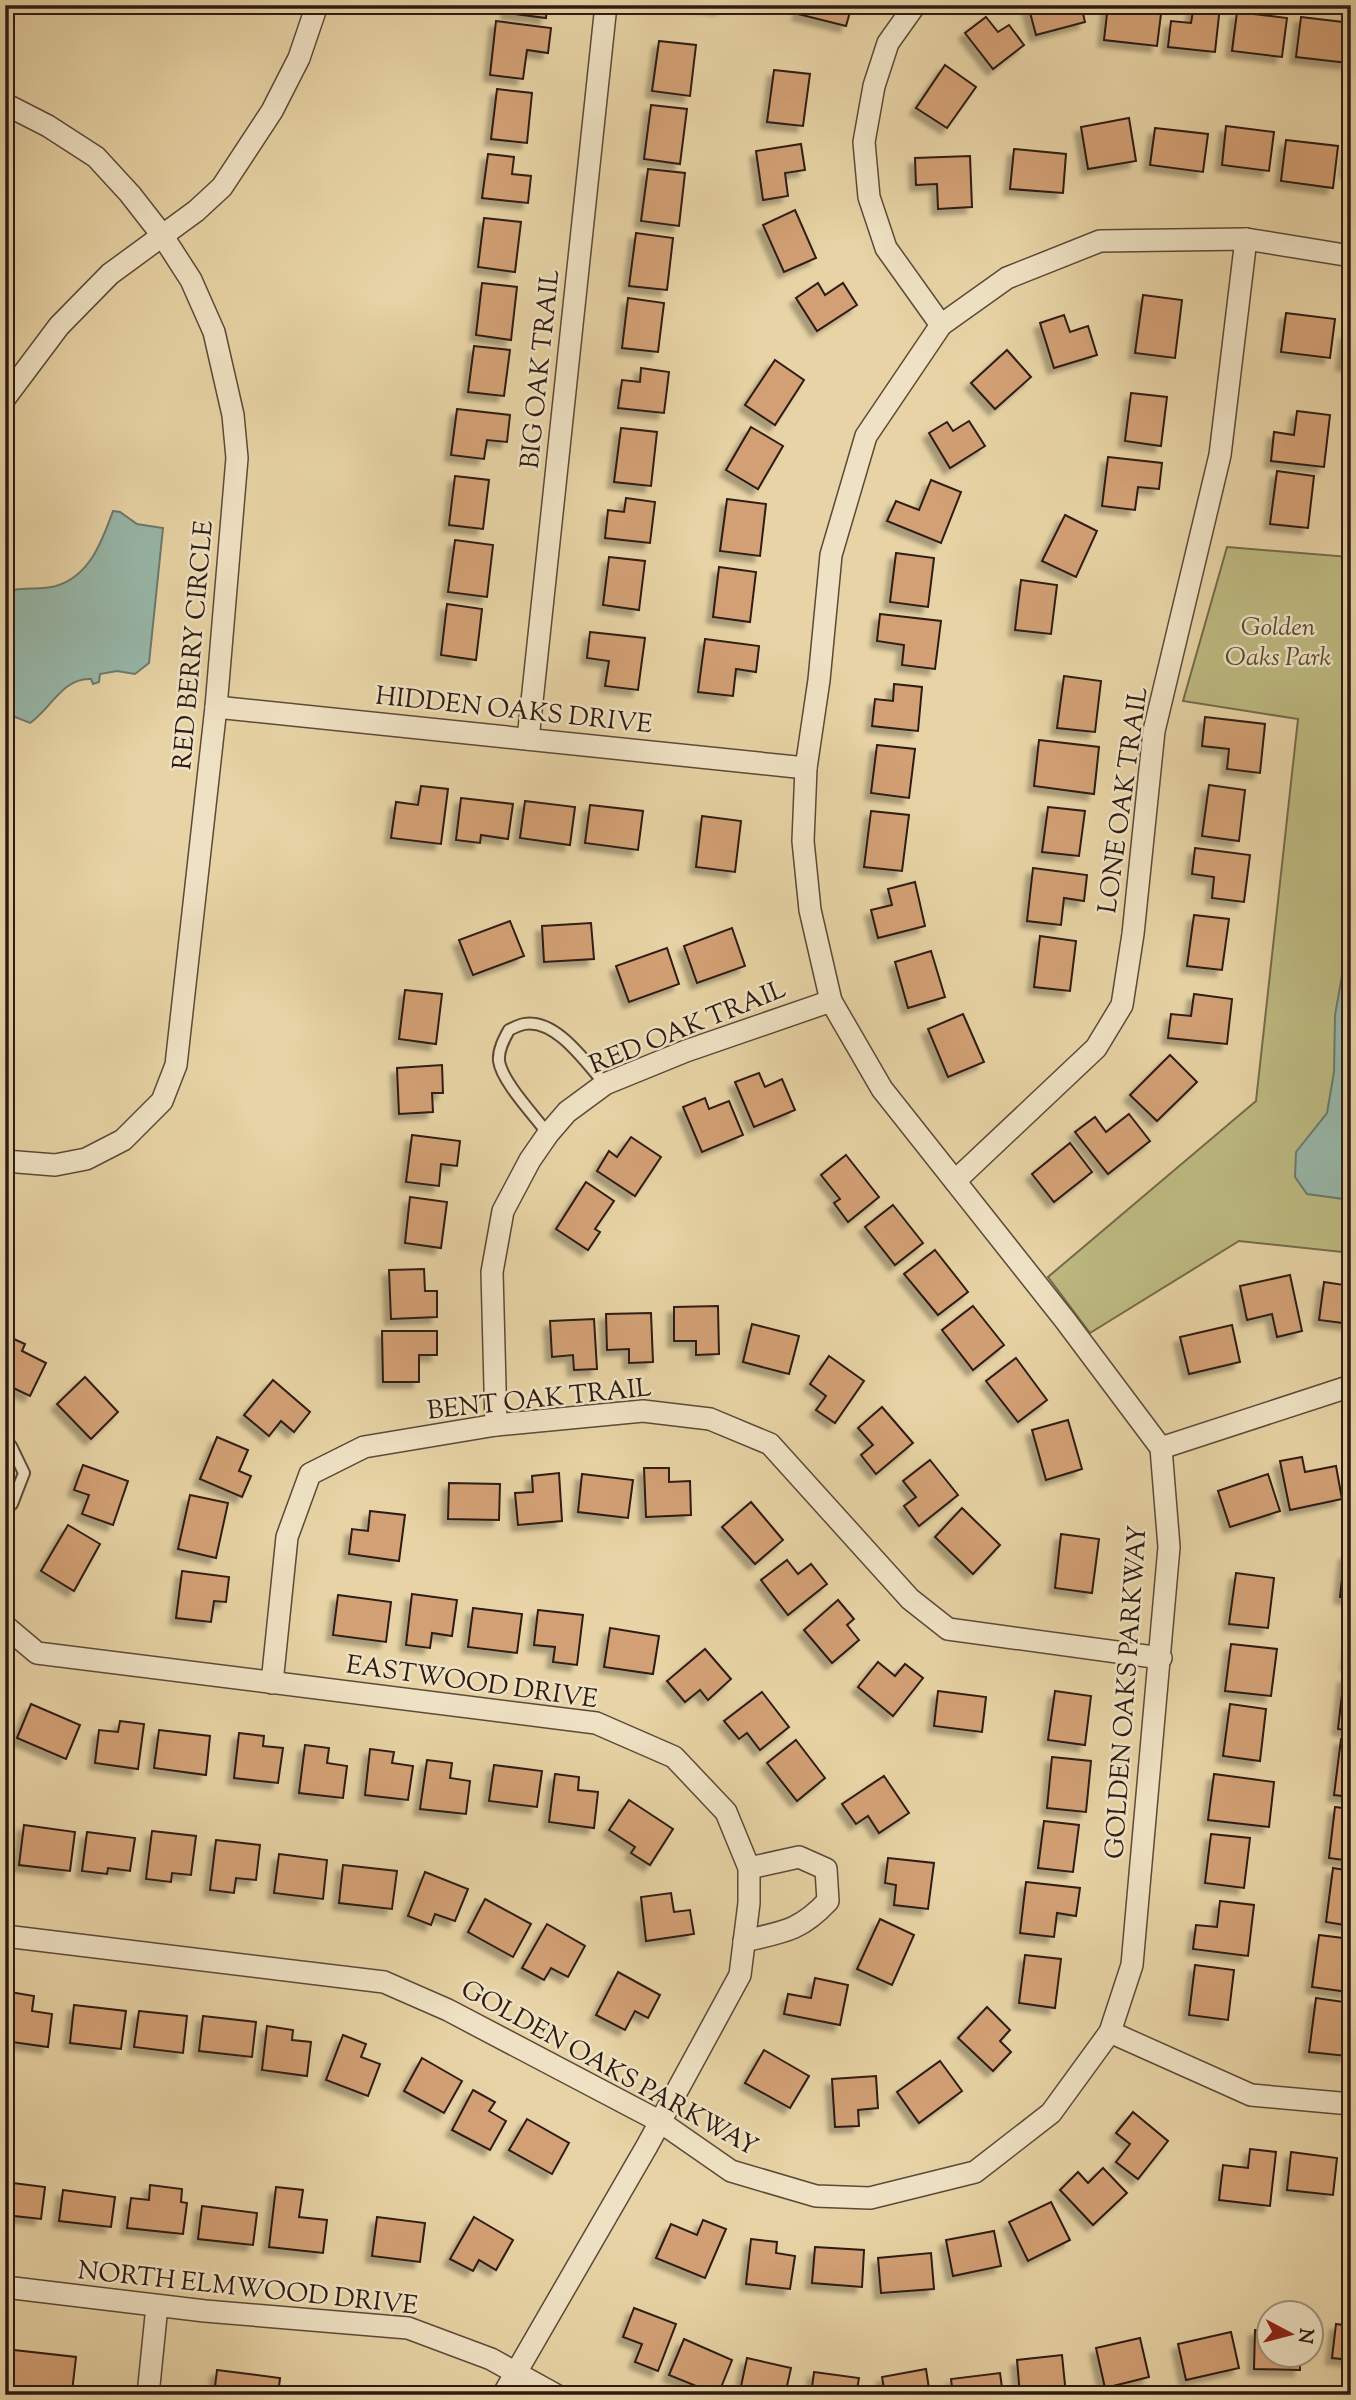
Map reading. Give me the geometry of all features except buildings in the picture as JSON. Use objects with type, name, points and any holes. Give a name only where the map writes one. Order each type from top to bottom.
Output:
[{"type":"street","points":[[5,398],[59,326],[110,274],[196,211],[222,187],[272,111],[299,58],[317,5]]},
{"type":"street","name":"BIG OAK TRAIL","points":[[528,739],[606,5]]},
{"type":"street","points":[[915,5],[888,43],[874,86],[863,142],[869,197],[886,248],[941,326]]},
{"type":"street","name":"RED BERRY CIRCLE","points":[[5,104],[48,126],[96,157],[162,235],[191,280],[214,332],[233,415],[237,458],[216,707],[176,1065],[162,1101],[124,1140],[86,1159],[55,1165],[5,1161]]},
{"type":"street","points":[[1351,256],[1246,239],[1100,241],[1007,278],[941,326],[866,436],[831,555],[806,768],[804,855],[810,910],[831,1001],[882,1089],[1065,1320],[1161,1448],[1351,1386]]},
{"type":"street","name":"LONE OAK TRAIL","points":[[955,1181],[1096,1048],[1122,1005],[1133,934],[1154,731],[1220,455],[1246,239]]},
{"type":"street","name":"HIDDEN OAKS DRIVE","points":[[216,707],[806,768]]},
{"type":"street","name":"RED OAK TRAIL","points":[[496,1426],[492,1272],[494,1260],[503,1211],[530,1160],[548,1134],[567,1112],[604,1084],[686,1051],[831,1001]]},
{"type":"street","name":"BENT OAK TRAIL","points":[[272,1683],[288,1537],[310,1474],[364,1447],[496,1426],[643,1410],[710,1419],[770,1444],[910,1599],[948,1629],[1161,1658]]},
{"type":"street","name":"GOLDEN OAKS PARKWAY","points":[[5,1936],[384,1982],[449,2010],[659,2121],[731,2171],[816,2196],[870,2198],[975,2172],[1051,2113],[1110,2032],[1132,1965],[1169,1547],[1161,1448]]},
{"type":"street","name":"EASTWOOD DRIVE","points":[[5,1626],[37,1653],[596,1723],[674,1757],[726,1812],[749,1868],[749,1903],[740,1975],[503,2395]]},
{"type":"street","points":[[744,1941],[792,1930],[814,1915],[828,1901],[826,1869],[799,1857],[749,1868]]},
{"type":"street","points":[[1110,2032],[1251,2095],[1351,2104]]},
{"type":"street","name":"NORTH ELMWOOD DRIVE","points":[[5,2287],[158,2306],[408,2328],[491,2360],[556,2395]]},
{"type":"street","points":[[148,2395],[158,2306]]},
{"type":"lane","points":[[548,1134],[502,1071],[499,1058],[502,1043],[509,1030],[526,1023],[545,1027],[567,1040],[604,1084]]},
{"type":"lane","points":[[5,1445],[11,1446],[24,1473],[12,1504],[5,1509]]},
{"type":"green space","name":"Golden Oaks Park","points":[[1227,547],[1349,557],[1351,547],[1351,1253],[1239,1241],[1090,1333],[1048,1277],[1256,1101],[1298,719],[1183,701]]},
{"type":"shaded area","points":[[113,511],[120,512],[137,524],[163,528],[149,663],[135,674],[117,671],[100,674],[99,682],[93,684],[91,679],[72,683],[30,723],[5,713],[11,699],[8,646],[12,590],[56,586],[78,574],[93,556]]},
{"type":"shaded area","points":[[1351,925],[1351,1200],[1307,1194],[1295,1177],[1296,1152],[1327,1113],[1334,1072],[1335,1015]]}]
